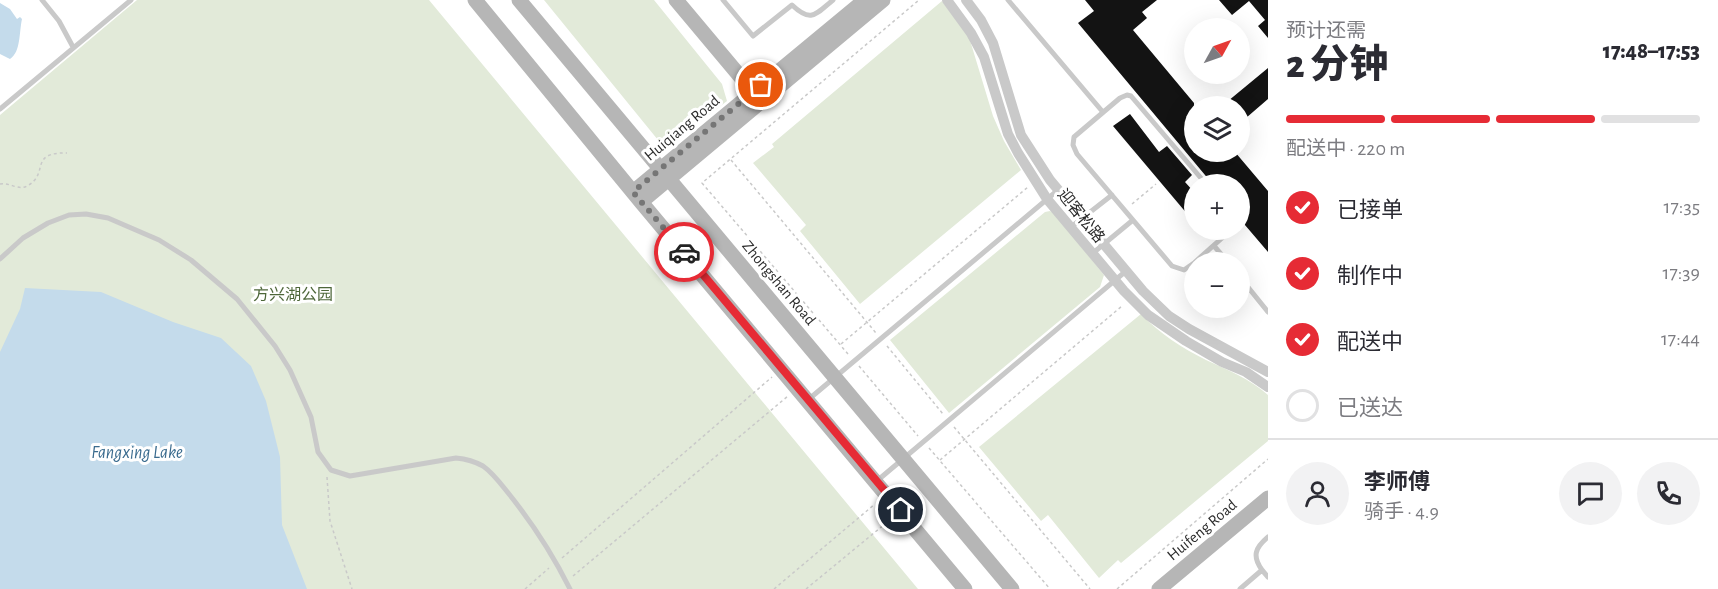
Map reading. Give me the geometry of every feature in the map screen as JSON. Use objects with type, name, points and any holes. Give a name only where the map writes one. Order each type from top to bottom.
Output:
[{"type":"main road","points":[[475,0],[965,589]]},
{"type":"main road","name":"Zhongshan Road","points":[[519,0],[1012,589]]},
{"type":"main road","points":[[676,0],[756,96]]},
{"type":"main road","name":"Huiqiang Road","points":[[637,197],[865,0]]},
{"type":"main road","name":"Huiqiang Road","points":[[756,96],[883,0]]},
{"type":"main road","name":"Huifeng Road","points":[[1166,588],[1268,498]]},
{"type":"main road","name":"Huifeng Road","points":[[1166,588],[1268,508]]},
{"type":"street","name":"迎客松路","points":[[947,0],[971,33],[984,57],[1008,134],[1047,199],[1115,280],[1148,315],[1222,362],[1246,372],[1268,387]]},
{"type":"street","name":"迎客松路","points":[[966,0],[981,20],[993,43],[1021,135],[1058,190],[1143,291],[1169,316],[1268,372]]},
{"type":"lane","points":[[42,0],[59,21],[73,47]]},
{"type":"lane","points":[[0,109],[131,0]]},
{"type":"lane","points":[[723,0],[753,36],[792,6]]},
{"type":"lane","points":[[788,0],[804,15],[810,16],[832,0]]},
{"type":"lane","points":[[1008,0],[1102,111]]},
{"type":"lane","points":[[1184,270],[1172,266],[1077,154],[1073,146],[1075,135],[1120,98],[1131,96],[1197,174]]},
{"type":"lane","points":[[808,400],[1058,190]]},
{"type":"lane","points":[[1071,227],[1112,195]]},
{"type":"lane","points":[[0,259],[23,238],[48,223],[69,216],[86,214],[108,218],[159,240],[191,260],[237,299],[275,346],[302,396],[310,417],[318,452],[327,465],[338,474],[350,476],[456,458],[468,459],[483,467],[498,481],[522,510],[556,562],[570,589]]},
{"type":"lane","points":[[1093,254],[1133,220]]},
{"type":"lane","points":[[1207,252],[1220,240]]},
{"type":"lane","points":[[1214,246],[1219,252]]},
{"type":"lane","points":[[877,481],[1126,271]]},
{"type":"lane","points":[[1250,290],[1268,312]]},
{"type":"lane","points":[[1268,537],[1260,544],[1255,554],[1258,564],[1268,577]]},
{"type":"lane","points":[[1240,589],[1262,570]]},
{"type":"path","points":[[919,0],[702,183],[1050,589]]},
{"type":"path","points":[[0,184],[3,182],[21,188],[26,187],[37,177],[45,156],[52,152],[67,153]]},
{"type":"path","points":[[730,159],[1090,589]]},
{"type":"path","points":[[840,345],[1035,180]]},
{"type":"path","points":[[1125,211],[1156,184]]},
{"type":"path","points":[[940,460],[1131,298]]},
{"type":"path","points":[[525,589],[782,369]]},
{"type":"path","points":[[566,582],[798,387]]},
{"type":"path","points":[[1117,589],[1268,459]]},
{"type":"path","points":[[327,465],[330,521],[352,589]]},
{"type":"path","points":[[774,589],[888,494]]},
{"type":"path","points":[[806,589],[901,510]]},
{"type":"green space","name":"方兴湖公园","points":[[137,0],[429,0],[918,589],[0,589],[0,115]]},
{"type":"green space","points":[[544,0],[654,0],[722,84],[727,101],[677,140],[658,140]]},
{"type":"green space","points":[[942,1],[969,37],[993,116],[1021,170],[860,304],[800,231],[806,225],[753,163],[774,147],[772,144]]},
{"type":"green space","points":[[1050,211],[1055,214],[1104,275],[1100,287],[949,413],[890,340],[1045,212]]},
{"type":"green space","points":[[1141,314],[1155,328],[1180,345],[1231,371],[1268,395],[1268,441],[1121,563],[1118,560],[1099,578],[1048,515],[1041,521],[979,447]]},
{"type":"water","points":[[0,3],[10,9],[17,19],[20,17],[22,19],[18,47],[10,59],[0,54]]},
{"type":"water","name":"Fangxing Lake","points":[[25,288],[101,292],[173,322],[221,338],[251,366],[266,401],[280,457],[282,525],[307,589],[0,589],[0,352],[20,309]]},
{"type":"building","points":[[1085,0],[1157,0],[1142,12],[1147,18],[1133,30],[1188,96],[1184,96],[1184,150],[1078,23],[1094,11]]},
{"type":"building","points":[[1219,0],[1268,0],[1268,38],[1258,26],[1265,20],[1249,1],[1232,15]]},
{"type":"building","points":[[1268,68],[1268,99],[1250,115],[1250,96],[1234,96]]},
{"type":"building","points":[[1130,114],[1159,152],[1167,146],[1191,174],[1184,174],[1184,210],[1113,126]]},
{"type":"building","points":[[1194,162],[1243,162],[1268,191],[1268,252],[1250,231],[1250,174],[1204,174]]},
{"type":"way so far","points":[[684,252],[633,192],[761,85]]},
{"type":"route","points":[[684,252],[901,510]]}]
